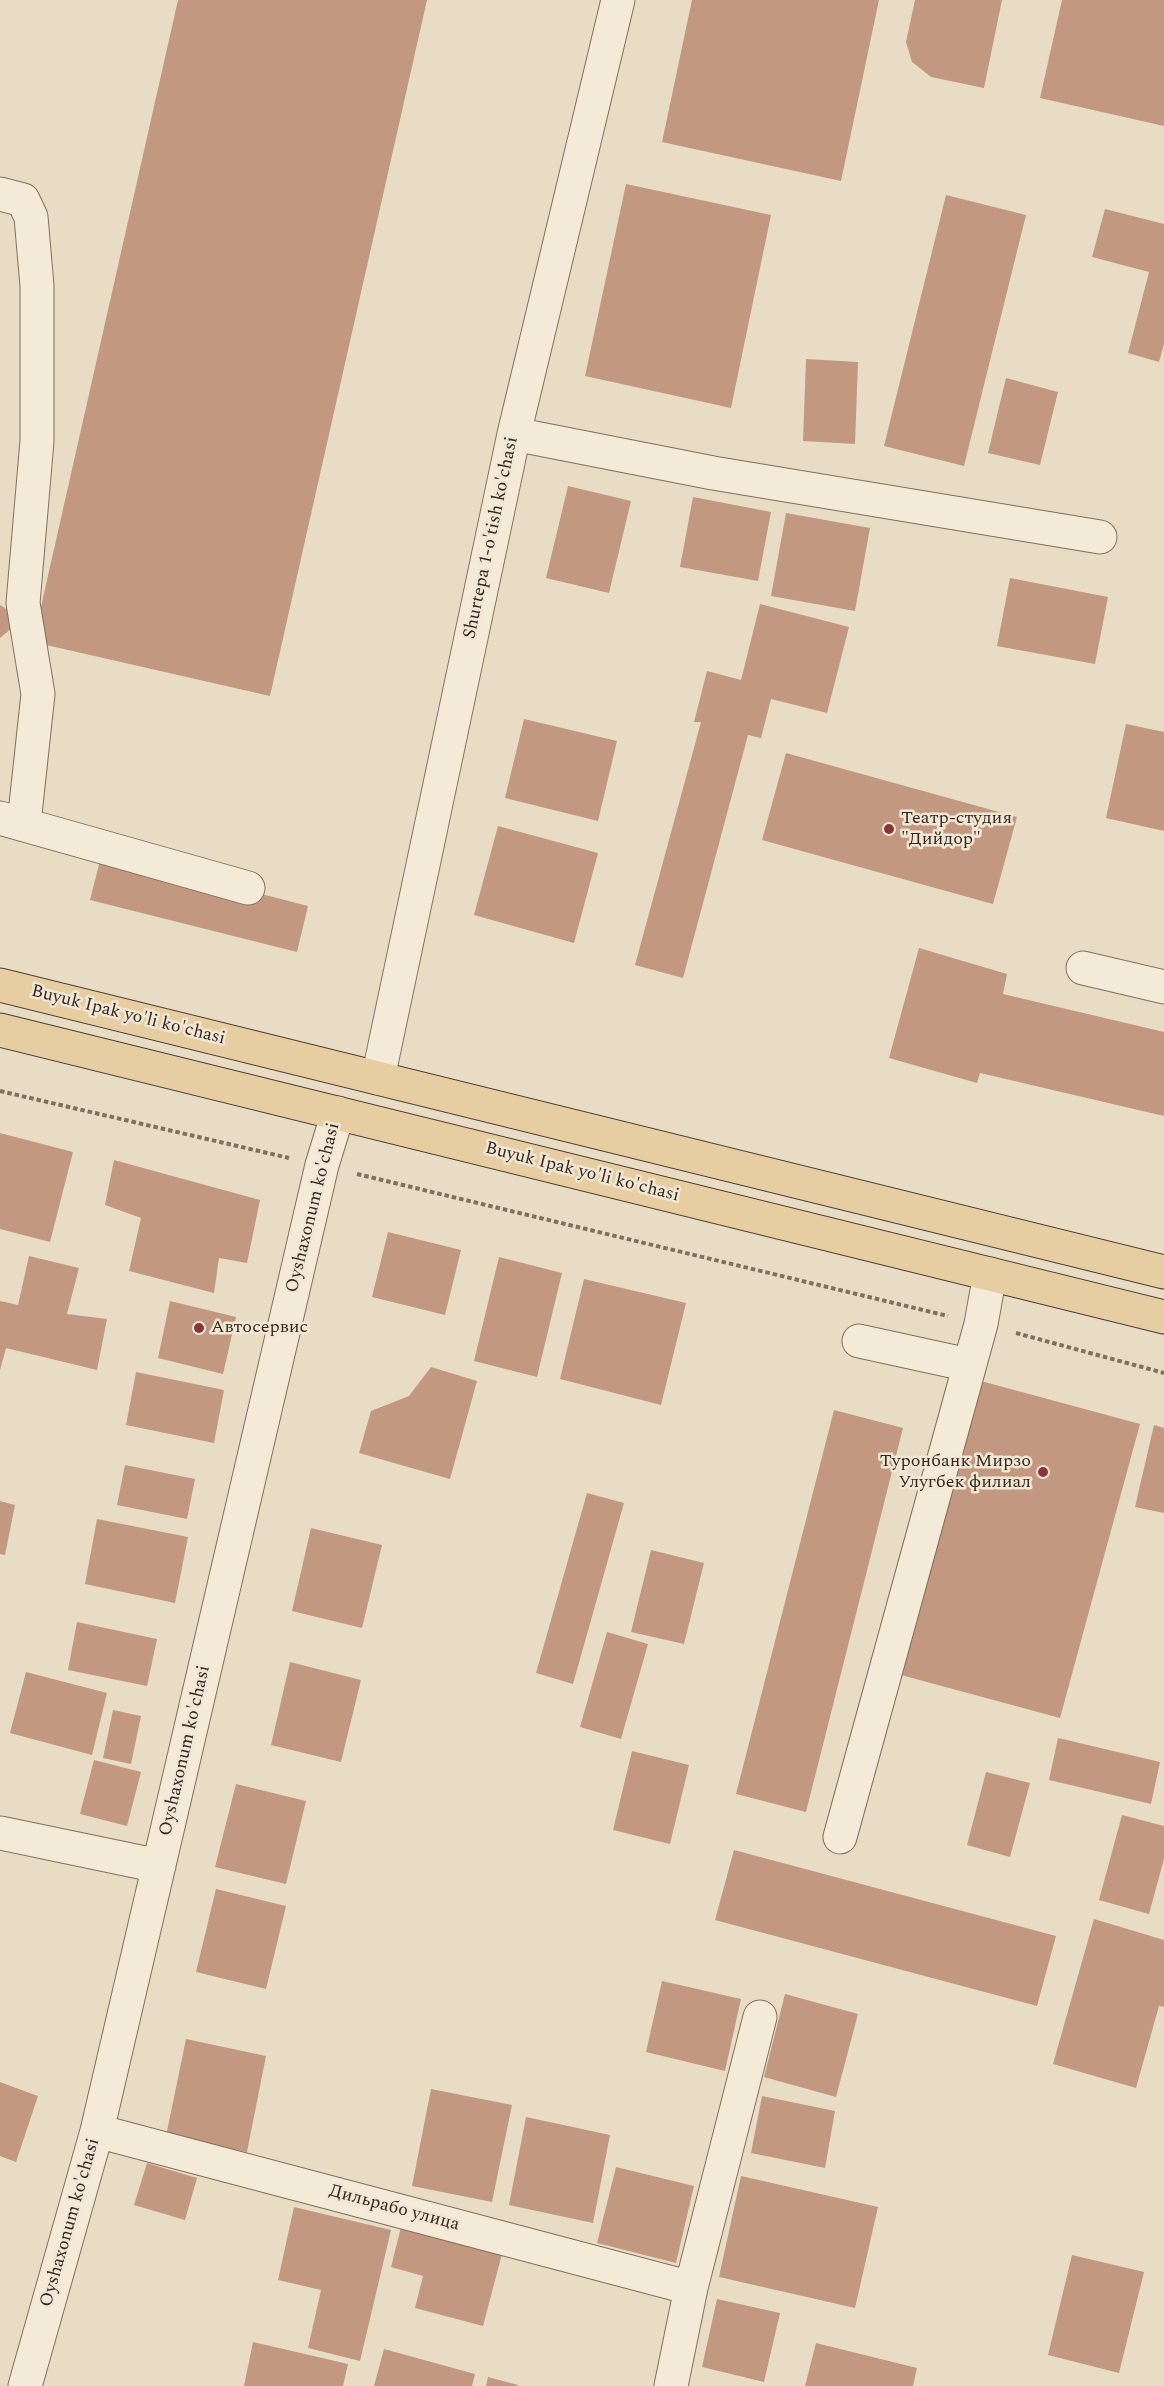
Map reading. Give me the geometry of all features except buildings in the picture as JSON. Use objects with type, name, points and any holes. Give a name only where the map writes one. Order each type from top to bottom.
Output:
[{"type":"main road","name":"Buyuk Ipak yo'li ko'chasi","points":[[0,985],[1164,1272]]},
{"type":"main road","name":"Buyuk Ipak yo'li ko'chasi","points":[[0,1030],[1164,1317]]},
{"type":"main road","points":[[353,1117],[364,1074]]},
{"type":"street","name":"Shurtepa 1-o'tish ko'chasi","points":[[364,1074],[618,0]]},
{"type":"street","points":[[0,194],[23,200],[31,217],[37,286],[37,441],[23,603],[38,694],[12,820],[248,888]]},
{"type":"street","points":[[514,434],[713,473],[1100,537]]},
{"type":"street","points":[[1083,968],[1164,987]]},
{"type":"street","name":"Oyshaxonum ko'chasi","points":[[25,2386],[97,2131],[322,1165],[353,1117]]},
{"type":"street","points":[[840,1837],[981,1324],[990,1274]]},
{"type":"street","points":[[860,1341],[969,1365]]},
{"type":"street","points":[[0,1833],[159,1866]]},
{"type":"street","points":[[671,2386],[691,2288],[760,2017]]},
{"type":"street","name":"Дильрабо улица","points":[[97,2131],[691,2288]]},
{"type":"path","points":[[0,1091],[322,1165],[981,1324],[1164,1373]]},
{"type":"place","name":"Театр-студия \"Дийдор\"","points":[[889,829]]},
{"type":"place","name":"Автосервис","points":[[199,1328]]},
{"type":"place","name":"Туронбанк Мирзо Улугбек филиал","points":[[1043,1472]]}]
